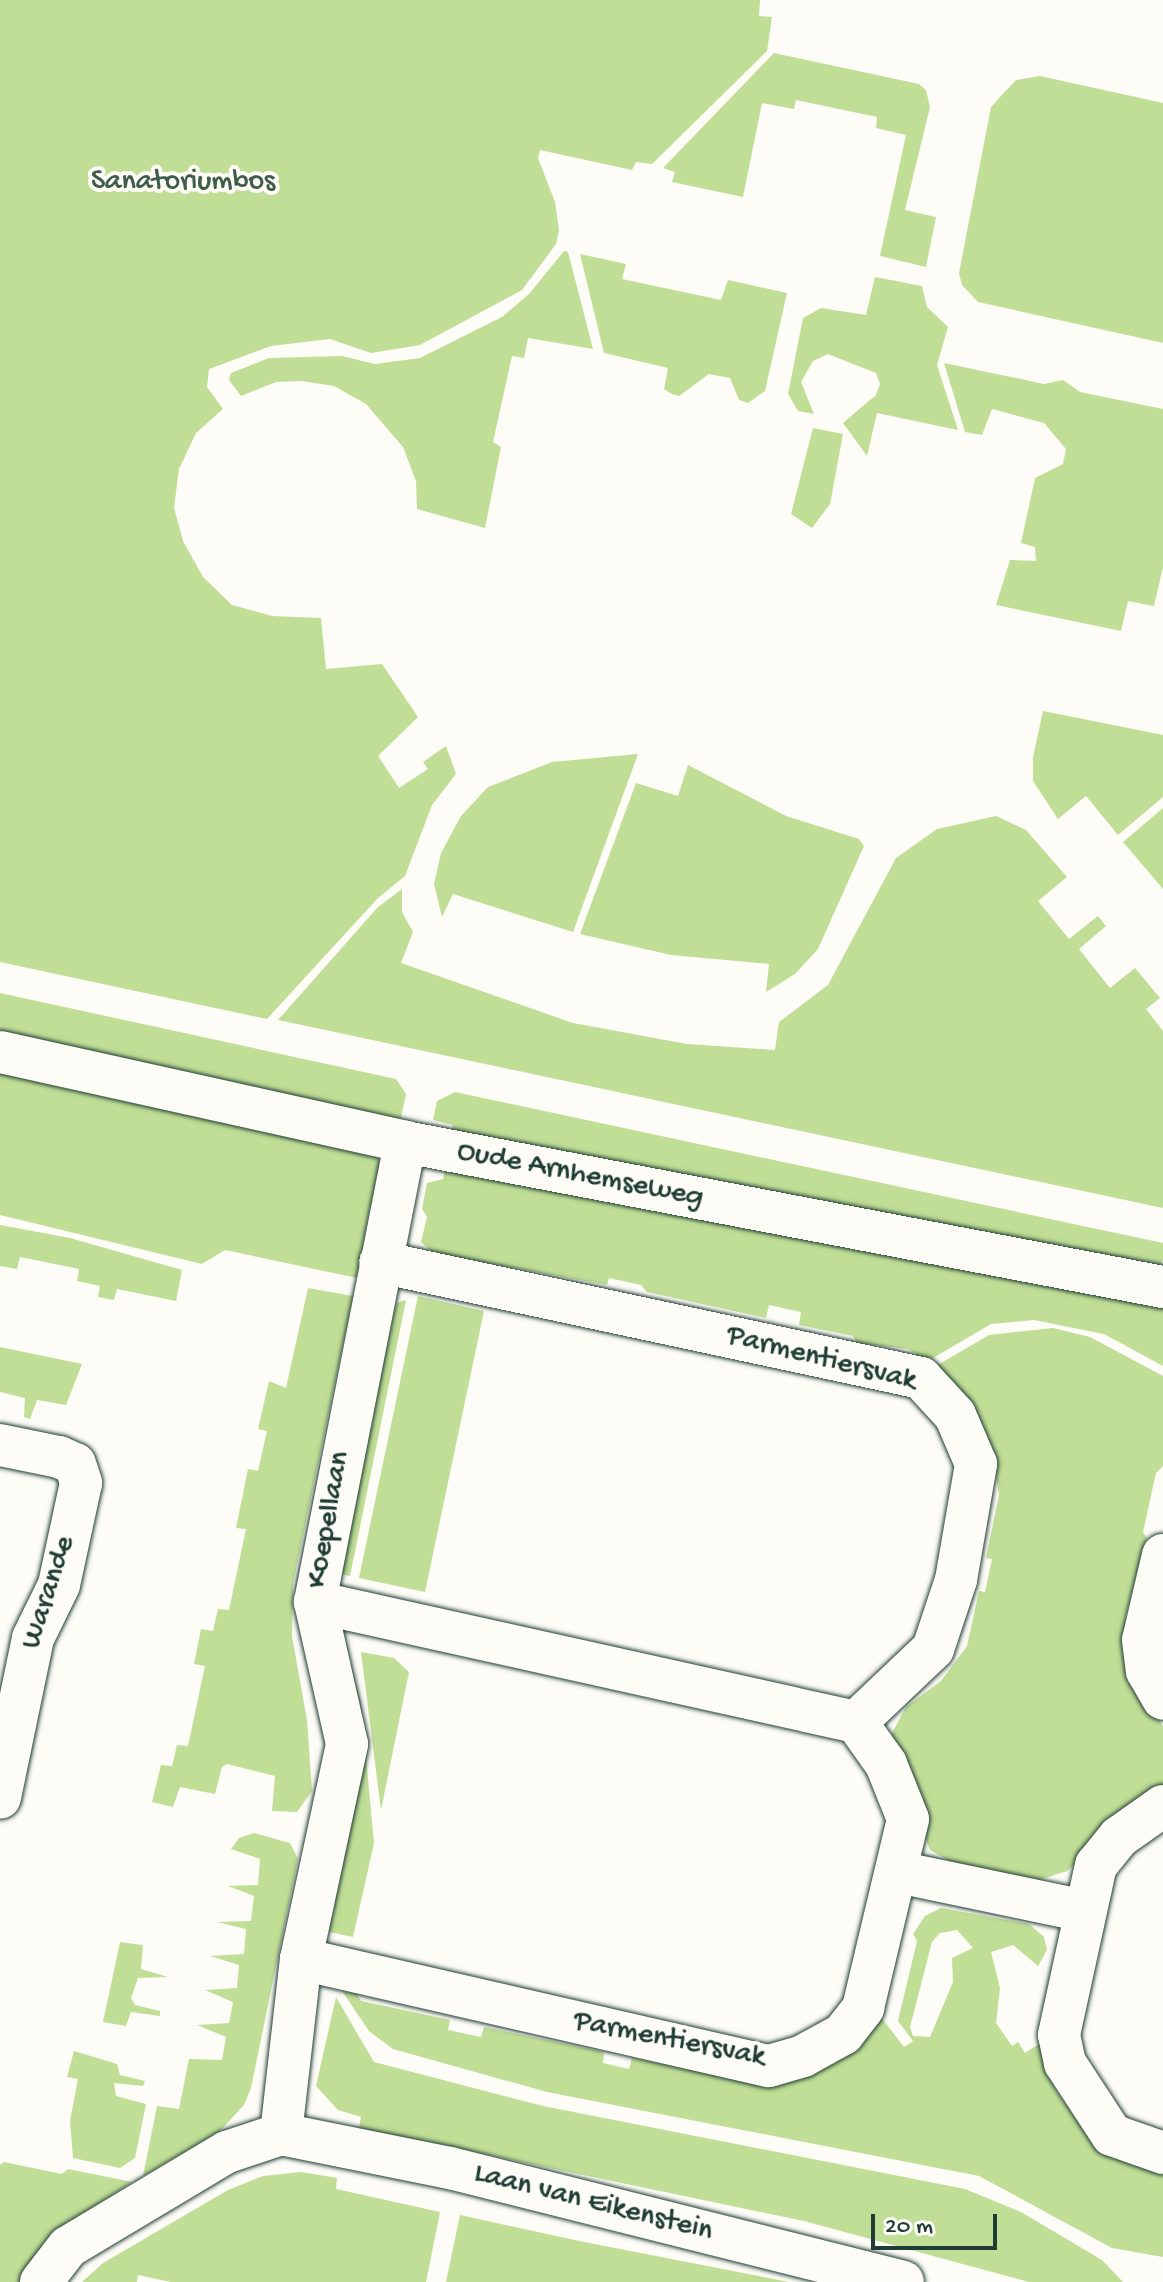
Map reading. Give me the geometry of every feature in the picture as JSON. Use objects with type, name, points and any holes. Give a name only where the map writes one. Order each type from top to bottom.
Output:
[{"type":"street","name":"Oude Arnhemseweg","points":[[0,1052],[405,1142],[1163,1287]]},
{"type":"street","name":"Koepellaan","points":[[281,2134],[301,1959],[332,1835],[347,1744],[315,1602],[405,1142]]},
{"type":"street","name":"Parmentiersvak","points":[[301,1959],[769,2066],[803,2056],[843,2034],[863,2008],[898,1872],[908,1819],[886,1764],[856,1722],[933,1649],[956,1580],[976,1464],[955,1415],[921,1378],[380,1262]]},
{"type":"street","name":"Warande","points":[[0,1445],[59,1457],[75,1464],[81,1483],[59,1585],[33,1638],[0,1798]]},
{"type":"street","points":[[1163,1555],[1143,1640],[1147,1671],[1163,1699]]},
{"type":"street","points":[[315,1602],[856,1722]]},
{"type":"street","points":[[1163,1806],[1119,1837],[1096,1865],[1059,2035],[1065,2063],[1112,2135],[1163,2153]]},
{"type":"street","points":[[898,1872],[1084,1911]]},
{"type":"street","points":[[41,2282],[68,2247],[227,2152],[281,2134]]},
{"type":"street","name":"Laan van Eikenstein","points":[[281,2134],[450,2168],[903,2282]]},
{"type":"green space","name":"Sanatoriumbos","points":[[0,0],[760,0],[759,16],[772,17],[767,51],[652,164],[636,162],[632,170],[540,150],[538,158],[555,202],[559,230],[556,244],[522,290],[420,345],[371,353],[330,339],[271,346],[209,369],[207,387],[223,409],[196,433],[179,469],[174,508],[183,541],[203,577],[232,605],[272,616],[321,618],[326,669],[382,664],[418,717],[378,756],[399,788],[428,769],[423,762],[446,746],[456,774],[432,805],[405,876],[378,898],[267,1019],[0,962]]},
{"type":"green space","points":[[774,53],[919,84],[926,90],[930,107],[905,210],[936,217],[926,267],[880,256],[906,135],[876,128],[877,117],[796,100],[794,109],[762,103],[743,197],[672,182],[675,172],[663,168]]},
{"type":"green space","points":[[1040,76],[1163,103],[1163,343],[978,302],[962,285],[959,273],[991,107],[1016,80]]},
{"type":"green space","points":[[564,251],[568,252],[593,349],[528,338],[524,358],[512,356],[493,442],[501,447],[485,528],[417,509],[416,481],[403,447],[366,404],[334,386],[301,381],[276,382],[241,396],[229,380],[231,373],[269,358],[342,356],[375,364],[420,358],[502,317],[529,294]]},
{"type":"green space","points":[[580,254],[626,264],[622,279],[721,300],[728,280],[787,293],[765,391],[748,403],[739,400],[730,378],[709,374],[679,396],[664,389],[668,368],[604,353]]},
{"type":"green space","points":[[875,277],[922,286],[927,307],[948,327],[937,365],[958,430],[877,413],[867,456],[843,423],[876,395],[880,384],[876,373],[828,354],[813,361],[801,382],[814,414],[798,411],[788,394],[803,318],[821,308],[866,315]]},
{"type":"green space","points":[[944,363],[1044,384],[1063,380],[1080,392],[1163,409],[1163,567],[1154,606],[1128,601],[1121,631],[996,605],[1010,560],[1036,561],[1035,547],[1021,543],[1035,478],[1063,464],[1066,449],[1044,423],[992,409],[982,435],[965,432]]},
{"type":"green space","points":[[813,428],[843,434],[830,504],[812,528],[791,514]]},
{"type":"green space","points":[[1043,711],[1163,735],[1163,797],[1118,835],[1086,796],[1058,819],[1033,781],[1033,757]]},
{"type":"green space","points":[[638,754],[573,932],[453,894],[442,917],[434,884],[441,853],[461,816],[488,787],[552,762]]},
{"type":"green space","points":[[688,765],[786,816],[859,839],[864,846],[818,949],[795,974],[766,992],[769,964],[671,955],[580,934],[636,783],[678,796]]},
{"type":"green space","points":[[1163,808],[1163,889],[1123,842]]},
{"type":"green space","points":[[996,816],[1026,830],[1067,877],[1038,901],[1069,939],[1098,916],[1106,926],[1079,949],[1110,988],[1135,968],[1160,998],[1146,1009],[1163,1031],[1163,1208],[278,1020],[378,907],[402,889],[402,912],[413,932],[401,963],[573,1023],[687,1044],[775,1050],[779,1022],[828,985],[896,858],[937,829]]},
{"type":"green space","points":[[0,993],[396,1079],[406,1094],[399,1127],[0,1032]]},
{"type":"green space","points":[[0,1062],[375,1156],[381,1164],[378,1203],[370,1208],[357,1278],[225,1250],[202,1264],[0,1215]]},
{"type":"green space","points":[[455,1092],[1163,1243],[1163,1260],[1158,1269],[451,1138],[453,1125],[433,1120],[437,1101]]},
{"type":"green space","points":[[445,1168],[1163,1302],[1163,1366],[1104,1334],[1034,1320],[991,1324],[928,1361],[908,1349],[857,1343],[853,1336],[799,1325],[801,1312],[769,1305],[766,1318],[647,1292],[641,1285],[609,1278],[607,1285],[433,1253],[421,1242],[427,1217],[422,1209],[427,1183],[443,1179]]},
{"type":"green space","points":[[0,1225],[70,1238],[182,1270],[176,1301],[117,1289],[114,1300],[98,1297],[100,1286],[77,1281],[79,1269],[20,1257],[17,1269],[0,1266]]},
{"type":"green space","points":[[308,1288],[353,1296],[293,1584],[292,1636],[307,1720],[312,1791],[297,1812],[272,1811],[275,1776],[227,1764],[222,1767],[215,1794],[180,1787],[173,1807],[152,1802],[161,1765],[172,1766],[177,1745],[188,1746],[205,1666],[194,1664],[201,1629],[213,1631],[218,1609],[229,1610],[246,1529],[236,1528],[248,1469],[258,1471],[267,1431],[258,1429],[269,1381],[286,1388]]},
{"type":"green space","points":[[418,1296],[484,1311],[425,1592],[359,1578]]},
{"type":"green space","points":[[406,1300],[350,1576],[340,1574],[396,1303]]},
{"type":"green space","points":[[1053,1328],[1090,1337],[1163,1376],[1163,1466],[1156,1473],[1143,1532],[1147,1538],[1125,1618],[1136,1685],[1163,1726],[1163,1789],[1067,1871],[1039,1880],[951,1862],[930,1850],[892,1754],[892,1733],[906,1707],[941,1681],[967,1646],[979,1591],[985,1592],[992,1559],[986,1558],[999,1495],[992,1446],[956,1387],[936,1366],[989,1335]]},
{"type":"green space","points":[[0,1347],[82,1364],[66,1405],[37,1400],[30,1419],[24,1417],[25,1398],[0,1392]]},
{"type":"green space","points":[[361,1652],[394,1658],[409,1672],[381,1810]]},
{"type":"green space","points":[[341,1663],[351,1664],[361,1703],[374,1843],[353,1937],[329,1932],[356,1797]]},
{"type":"green space","points":[[254,1833],[290,1843],[298,1859],[251,2088],[244,2105],[220,2131],[143,2176],[157,2106],[179,2109],[189,2059],[222,2060],[226,2037],[197,2025],[229,2023],[233,2002],[205,1990],[237,1988],[239,1965],[210,1956],[244,1954],[246,1929],[217,1922],[251,1921],[254,1896],[228,1886],[258,1885],[260,1859],[231,1849],[239,1838]]},
{"type":"green space","points":[[941,1908],[1029,1924],[1044,1937],[1047,1950],[1038,1966],[1013,1945],[991,1952],[1000,1988],[996,2023],[1012,2046],[1018,2042],[1025,2053],[1042,2042],[1054,2087],[1087,2135],[1163,2167],[1163,2257],[1112,2248],[979,2176],[547,2092],[393,2049],[369,2031],[342,1991],[357,1994],[361,2001],[450,2020],[448,2030],[481,2037],[484,2027],[604,2052],[603,2063],[629,2069],[632,2058],[714,2075],[860,2042],[881,2017],[904,2047],[913,2041],[898,2021],[917,1941],[913,1934],[925,1916]],"holes":[[[957,1930],[973,1948],[952,1958],[953,1982],[930,2037],[913,2036],[910,2027],[932,1942],[940,1933]]]},
{"type":"green space","points":[[120,1942],[143,1945],[141,1969],[168,1977],[138,1978],[131,1998],[135,2005],[160,2011],[160,2016],[131,2012],[126,2026],[103,2022]]},
{"type":"green space","points":[[336,1997],[374,2062],[543,2106],[965,2189],[1021,2212],[1102,2260],[1123,2282],[1029,2282],[804,2221],[359,2128],[361,2117],[338,2110],[316,2086]]},
{"type":"green space","points":[[74,2051],[117,2064],[120,2075],[145,2081],[143,2086],[114,2083],[116,2096],[146,2104],[135,2158],[120,2168],[73,2158],[70,2121],[78,2079],[67,2077]]},
{"type":"green space","points":[[4,2162],[62,2174],[68,2169],[132,2182],[53,2233],[20,2282],[0,2282],[0,2165]]},
{"type":"green space","points":[[301,2172],[337,2178],[336,2189],[440,2212],[426,2282],[171,2282],[138,2275],[137,2282],[82,2282],[103,2263],[228,2190],[263,2176]]},
{"type":"green space","points":[[460,2215],[584,2242],[789,2282],[446,2282]]}]
